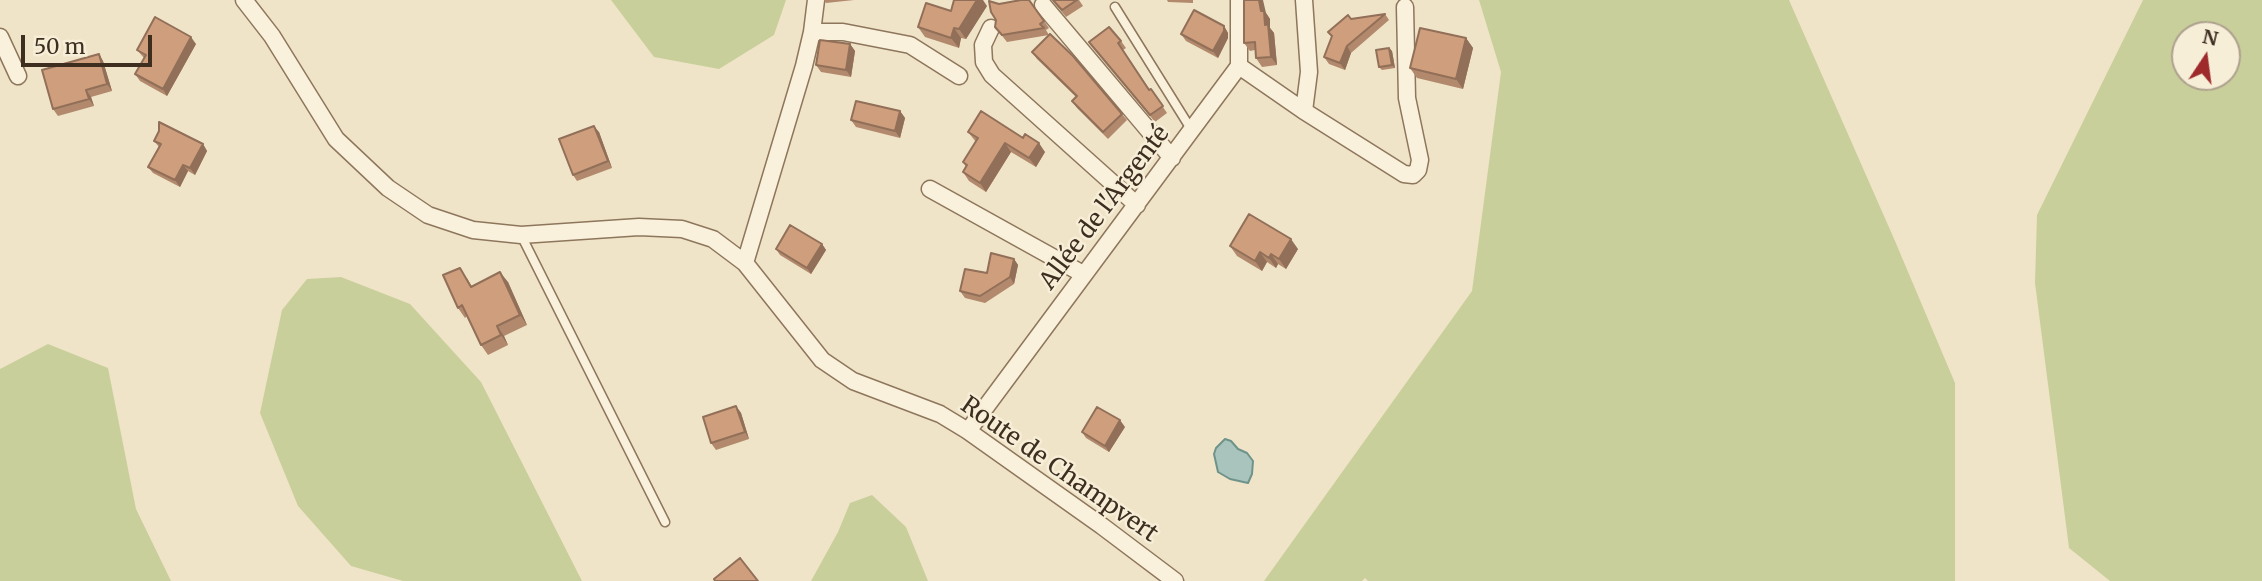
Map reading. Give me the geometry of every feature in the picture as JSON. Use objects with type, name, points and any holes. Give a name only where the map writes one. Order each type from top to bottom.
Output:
[{"type":"street","name":"Route de Champvert","points":[[244,0],[272,36],[337,139],[388,188],[428,215],[473,230],[521,235],[639,227],[682,229],[713,239],[745,263],[822,360],[853,381],[940,414],[968,431],[1175,581]]},
{"type":"street","points":[[745,263],[812,33],[816,0]]},
{"type":"street","points":[[1239,0],[1239,66],[1404,174],[1413,175],[1418,170],[1420,160],[1407,98],[1405,7]]},
{"type":"street","points":[[1304,0],[1309,72],[1304,111]]},
{"type":"street","points":[[1043,5],[1172,158]]},
{"type":"street","points":[[991,28],[984,45],[984,62],[992,75],[1137,205]]},
{"type":"street","points":[[812,33],[843,32],[910,45],[959,76]]},
{"type":"street","points":[[0,37],[18,76]]},
{"type":"street","name":"Allée de l'Argenté","points":[[968,431],[1239,66]]},
{"type":"street","points":[[930,189],[1083,274]]},
{"type":"lane","points":[[1115,7],[1192,131]]},
{"type":"lane","points":[[521,235],[664,522]]},
{"type":"green space","points":[[611,0],[786,0],[774,35],[719,69],[654,57]]},
{"type":"green space","points":[[1479,0],[1789,0],[1955,383],[1955,581],[1368,581],[1365,578],[1362,581],[1264,581],[1472,291],[1501,72]]},
{"type":"green space","points":[[2143,0],[2262,0],[2262,581],[2110,581],[2069,548],[2035,283],[2037,215]]},
{"type":"green space","points":[[341,277],[410,304],[481,382],[582,581],[403,581],[351,566],[298,506],[260,413],[282,310],[307,279]]},
{"type":"green space","points":[[48,344],[108,368],[136,509],[171,581],[0,581],[0,369]]},
{"type":"green space","points":[[872,495],[906,527],[928,581],[811,581],[838,532],[850,503]]},
{"type":"water","points":[[1225,439],[1247,453],[1253,461],[1248,483],[1230,479],[1218,472],[1214,454]]},
{"type":"building","points":[[954,0],[977,0],[959,29],[954,28],[951,38],[918,27],[926,3],[951,11]]},
{"type":"building","points":[[1029,0],[1044,21],[1040,24],[1044,28],[1002,35],[995,27],[996,20],[989,1],[999,4]]},
{"type":"building","points":[[1053,0],[1077,0],[1062,10]]},
{"type":"building","points":[[1244,0],[1259,0],[1261,11],[1264,11],[1265,25],[1268,24],[1271,57],[1256,58],[1255,42],[1244,43]]},
{"type":"building","points":[[1194,10],[1224,26],[1213,51],[1181,34]]},
{"type":"building","points":[[1385,14],[1347,46],[1340,63],[1324,57],[1332,36],[1328,32],[1348,15],[1351,19]]},
{"type":"building","points":[[155,17],[191,37],[163,89],[135,74],[146,55],[137,50]]},
{"type":"building","points":[[1109,27],[1121,41],[1118,43],[1149,90],[1151,89],[1163,106],[1150,115],[1089,42]]},
{"type":"building","points":[[1420,28],[1466,38],[1456,79],[1410,68]]},
{"type":"building","points":[[1050,34],[1073,56],[1122,114],[1103,132],[1072,101],[1077,96],[1032,52]]},
{"type":"building","points":[[820,40],[850,44],[846,70],[816,65]]},
{"type":"building","points":[[1389,48],[1392,65],[1379,67],[1376,50]]},
{"type":"building","points":[[99,54],[107,84],[86,90],[89,99],[53,109],[42,70]]},
{"type":"building","points":[[856,101],[900,111],[895,131],[851,120]]},
{"type":"building","points":[[981,111],[1023,138],[1025,134],[1039,143],[1029,158],[1005,143],[980,183],[963,172],[967,165],[963,162],[978,138],[968,132]]},
{"type":"building","points":[[159,122],[203,144],[190,168],[183,165],[175,180],[148,167],[161,144],[154,141],[159,131]]},
{"type":"building","points":[[594,126],[608,161],[573,175],[559,139]]},
{"type":"building","points":[[1249,214],[1291,239],[1279,259],[1271,254],[1269,258],[1260,252],[1255,261],[1230,246]]},
{"type":"building","points":[[790,225],[822,244],[807,268],[776,249]]},
{"type":"building","points":[[991,253],[1014,259],[1010,277],[980,296],[960,291],[965,269],[987,273]]},
{"type":"building","points":[[460,268],[471,287],[500,272],[520,315],[497,326],[501,335],[481,345],[462,305],[458,308],[443,275]]},
{"type":"building","points":[[736,406],[745,432],[711,443],[703,417]]},
{"type":"building","points":[[1097,407],[1120,420],[1105,446],[1082,432]]},
{"type":"building","points":[[740,558],[758,581],[715,581],[714,579]]}]
